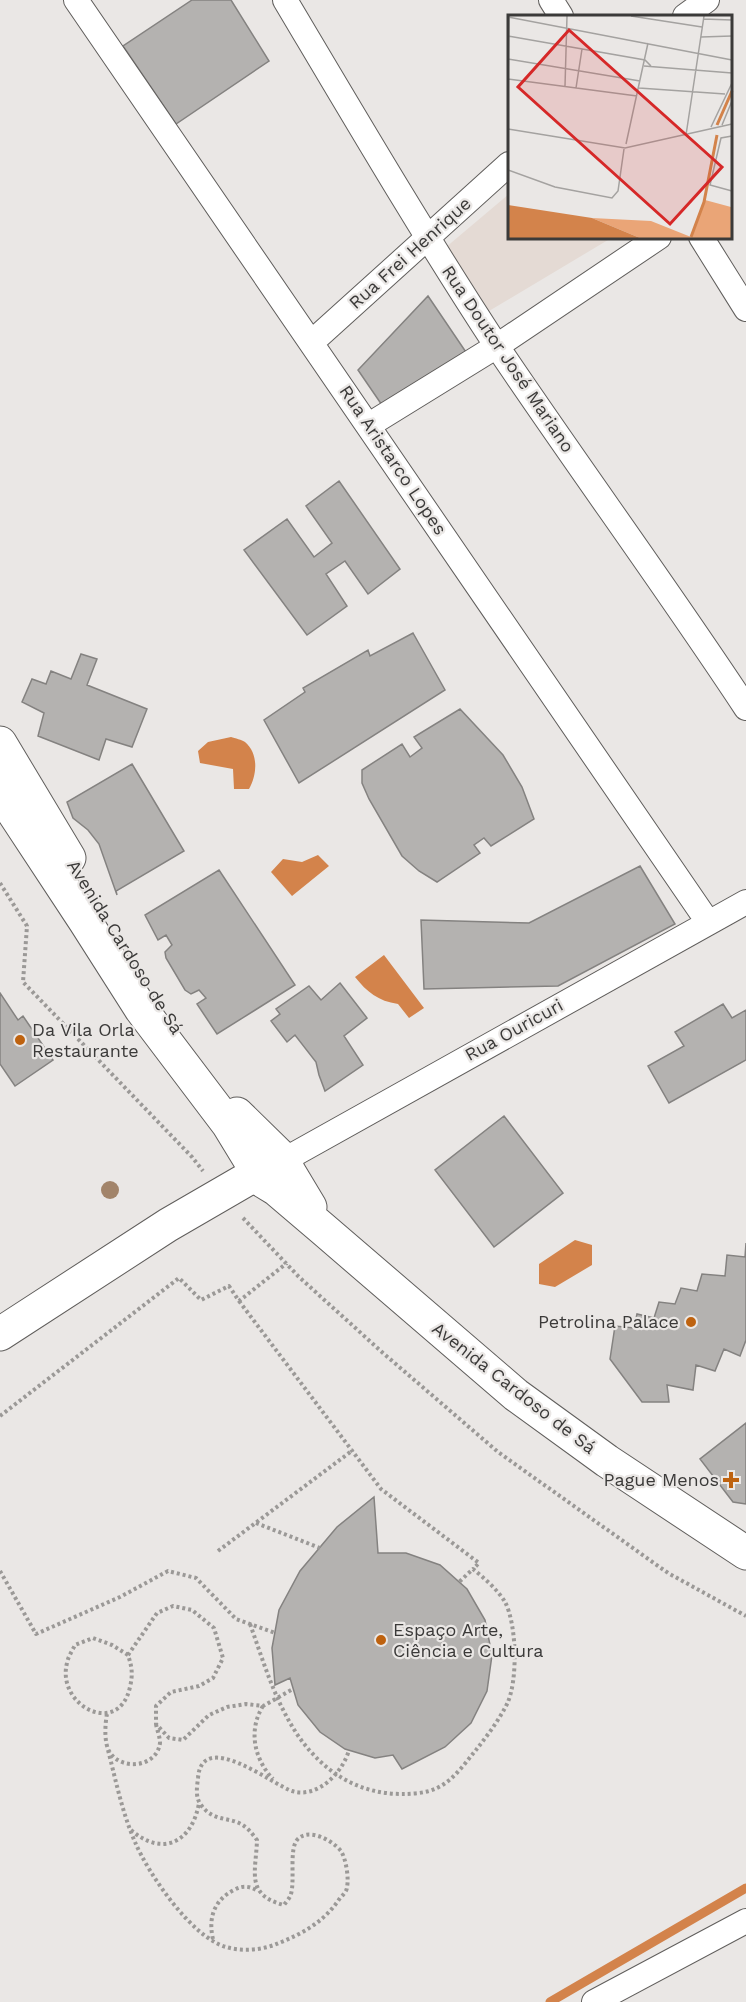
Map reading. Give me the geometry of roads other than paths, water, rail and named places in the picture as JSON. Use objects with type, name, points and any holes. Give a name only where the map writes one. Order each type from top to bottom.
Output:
[{"type":"main road","name":"Avenida Cardoso de Sá","points":[[0,743],[154,999],[238,1115],[271,1168]]},
{"type":"main road","name":"Avenida Cardoso de Sá","points":[[0,792],[86,921],[141,1009],[228,1124],[271,1168],[323,1229],[516,1395],[607,1461],[741,1543]]},
{"type":"main road","points":[[0,1334],[168,1225],[271,1168]]},
{"type":"street","name":"Rua Aristarco Lopes","points":[[76,0],[708,922]]},
{"type":"street","name":"Rua Doutor José Mariano","points":[[285,0],[427,237],[497,346],[680,608],[746,708]]},
{"type":"street","points":[[551,0],[560,15]]},
{"type":"street","points":[[687,15],[706,0]]},
{"type":"street","name":"Rua Frei Henrique","points":[[312,342],[508,165]]},
{"type":"street","points":[[369,425],[497,346],[658,238]]},
{"type":"street","points":[[702,238],[746,309]]},
{"type":"street","name":"Rua Ouricuri","points":[[271,1168],[746,902]]},
{"type":"street","points":[[594,2002],[744,1927]]},
{"type":"waterway","points":[[550,2002],[746,1888]]},
{"type":"place","name":"Da Vila Orla Restaurante","points":[[20,1040]]},
{"type":"place","name":"Petrolina Palace","points":[[691,1322]]},
{"type":"place","name":"Pague Menos","points":[[731,1480]]},
{"type":"place","name":"Espaço Arte, Ciência e Cultura","points":[[381,1640]]}]
